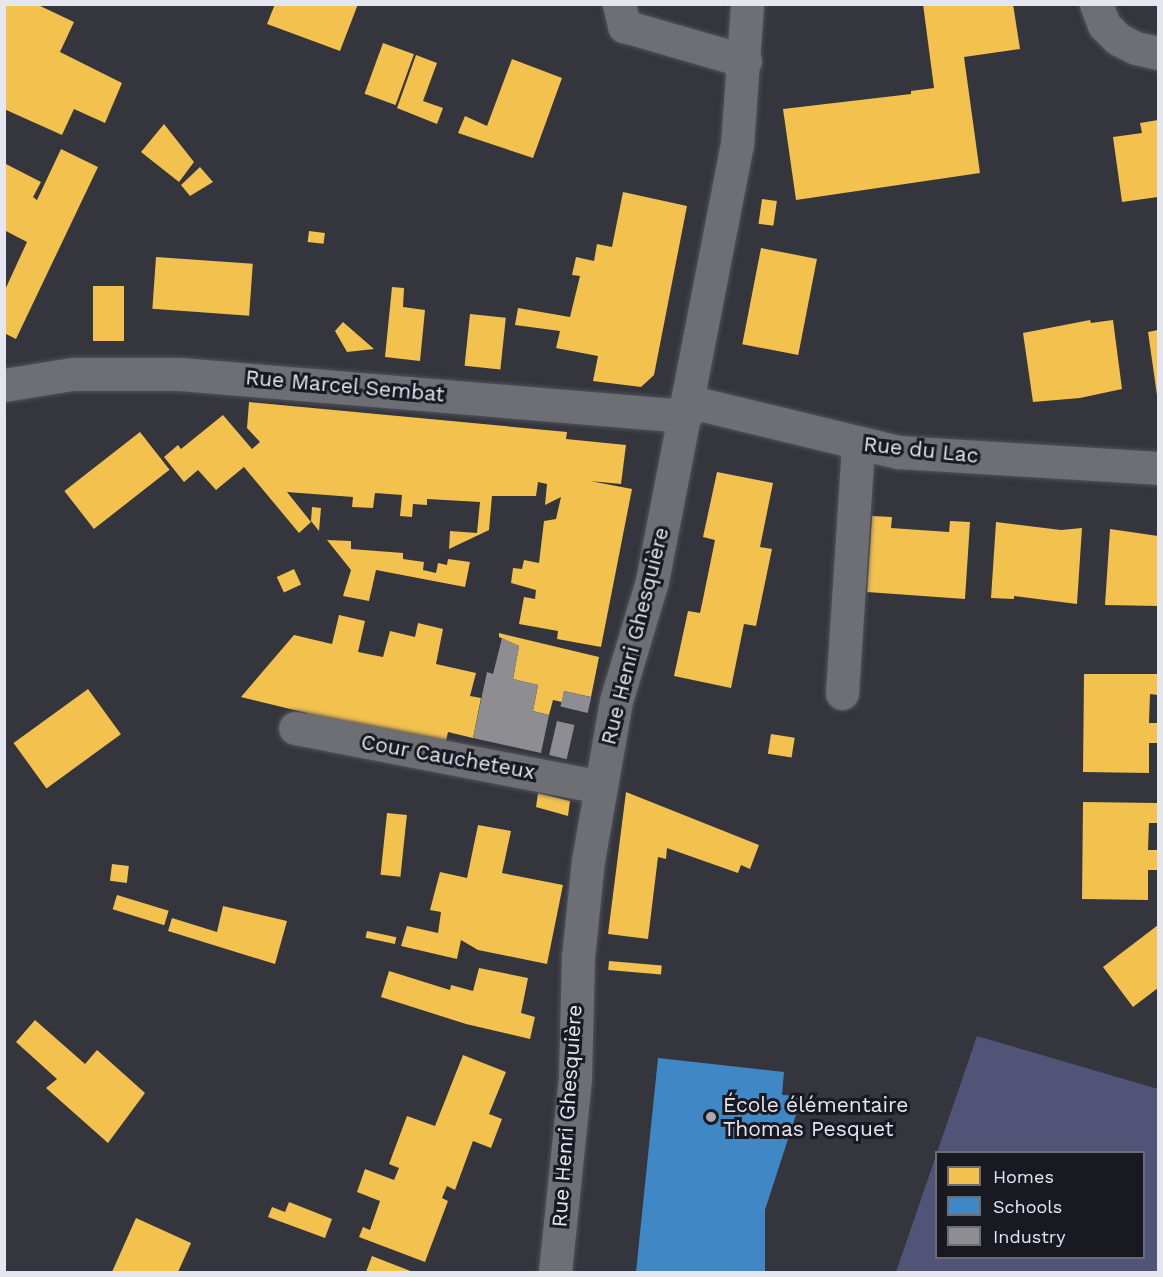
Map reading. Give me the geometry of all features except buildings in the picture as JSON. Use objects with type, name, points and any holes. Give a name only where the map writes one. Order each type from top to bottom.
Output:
[{"type":"street","points":[[619,4],[624,26],[745,61]]},
{"type":"street","name":"Rue Henri Ghesquière","points":[[555,1272],[575,1078],[578,957],[600,787],[616,701],[652,581],[737,145],[745,61],[747,4]]},
{"type":"street","points":[[1096,4],[1104,25],[1118,39],[1136,48],[1158,53]]},
{"type":"street","name":"Rue Marcel Sembat","points":[[4,385],[72,374],[190,374],[686,408]]},
{"type":"street","name":"Rue du Lac","points":[[686,408],[898,452],[1158,468]]},
{"type":"street","points":[[842,693],[858,444]]},
{"type":"street","name":"Cour Caucheteux","points":[[295,728],[600,787]]},
{"type":"shaded area","points":[[977,1036],[1158,1089],[1158,1272],[896,1272],[935,1158],[935,1259],[1145,1259],[1145,1151],[937,1151]]},
{"type":"place","name":"École élémentaire Thomas Pesquet","points":[[711,1117]]}]
